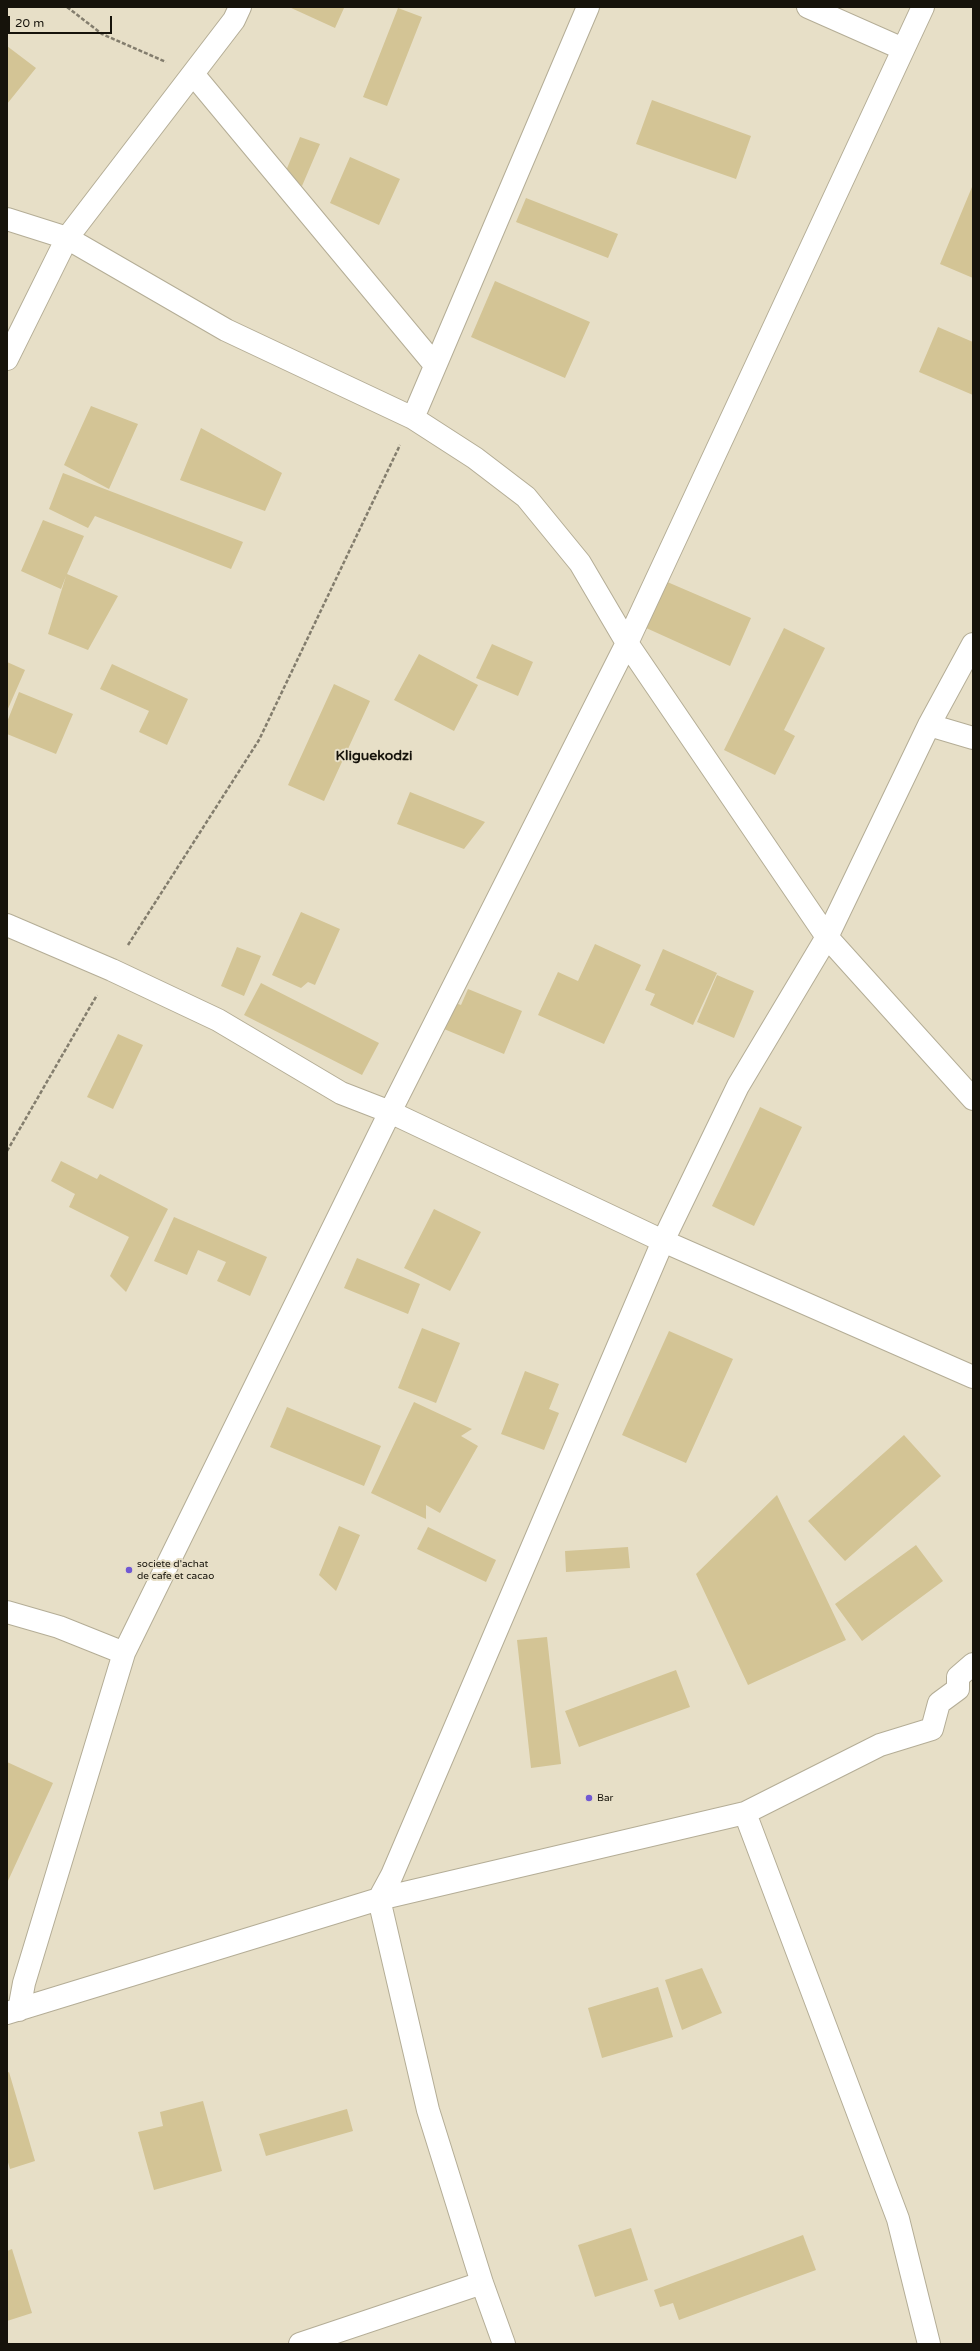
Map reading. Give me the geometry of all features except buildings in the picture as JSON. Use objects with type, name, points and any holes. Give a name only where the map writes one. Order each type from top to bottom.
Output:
[{"type":"street","points":[[7,360],[67,238],[234,20],[240,7]]},
{"type":"street","points":[[413,418],[588,7]]},
{"type":"street","points":[[808,7],[903,49]]},
{"type":"street","points":[[923,7],[627,642],[390,1112],[124,1653],[15,1980],[13,2012],[378,1899],[746,1813],[880,1746],[932,1729],[939,1703],[958,1689],[966,1670]]},
{"type":"street","points":[[193,74],[435,366]]},
{"type":"street","points":[[7,219],[67,238],[226,330],[413,418],[475,458],[526,497],[580,563],[627,642],[827,937],[973,1099]]},
{"type":"street","points":[[504,2344],[482,2283],[428,2110],[378,1899],[392,1876],[663,1241],[738,1086],[827,937],[928,725],[973,644]]},
{"type":"street","points":[[928,725],[973,738]]},
{"type":"street","points":[[7,925],[112,970],[218,1020],[341,1093],[390,1112],[663,1241],[973,1377]]},
{"type":"street","points":[[7,1612],[59,1627],[124,1653]]},
{"type":"street","points":[[966,1670],[973,1694]]},
{"type":"street","points":[[746,1813],[898,2219],[929,2344]]},
{"type":"street","points":[[300,2344],[482,2283]]},
{"type":"path","points":[[67,7],[102,34],[193,74]]},
{"type":"path","points":[[7,1151],[112,970],[259,740],[413,418]]},
{"type":"place","name":"societe d'achat de cafe et cacao","points":[[129,1570]]},
{"type":"place","name":"Bar","points":[[589,1798]]},
{"type":"district","name":"Kliguekodzi","points":[[374,756]]}]
